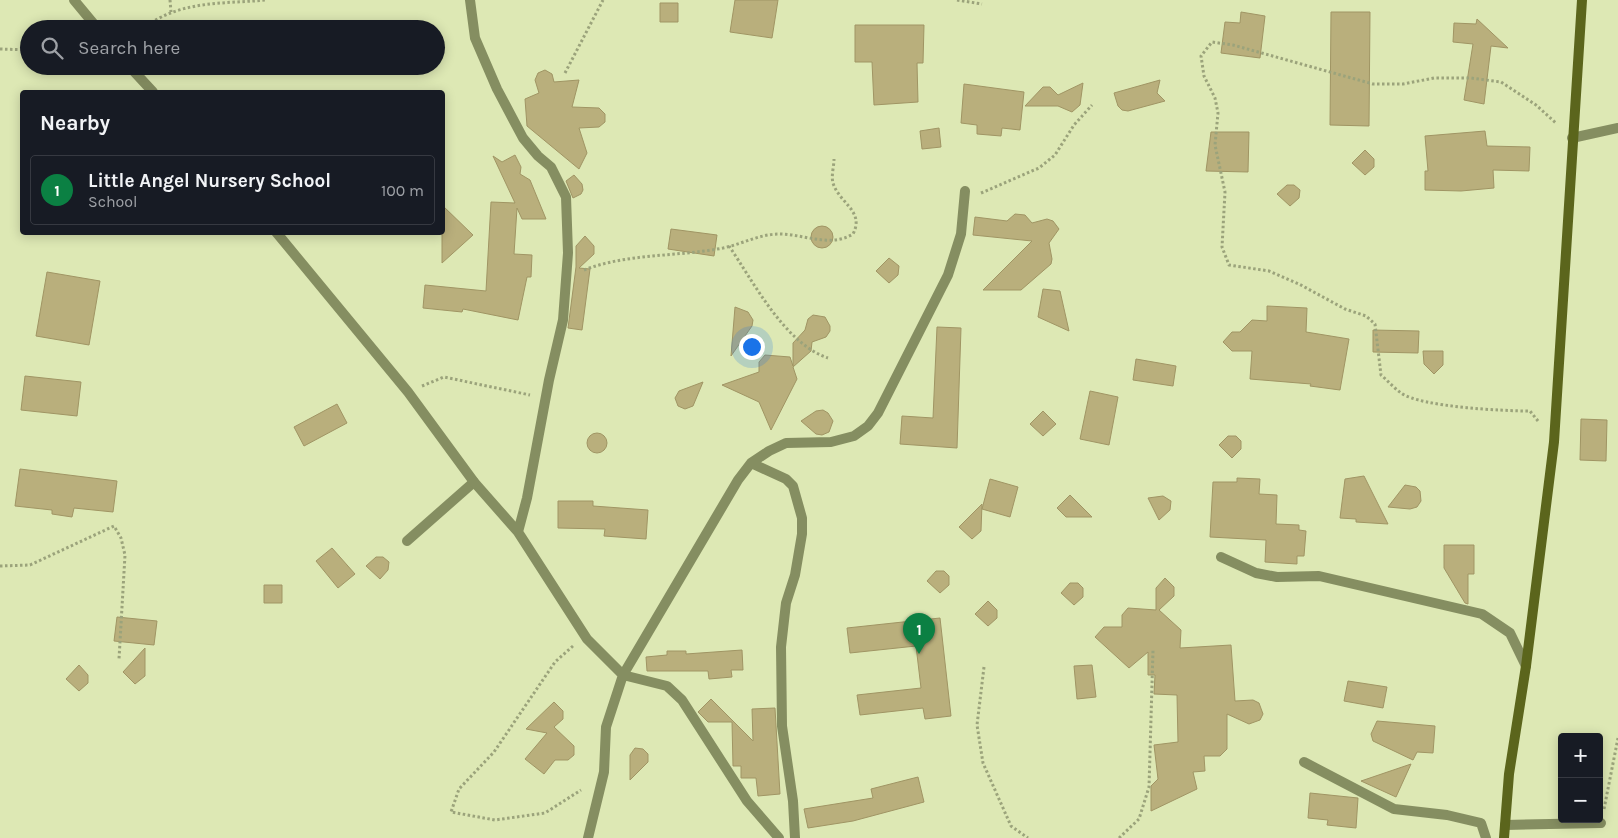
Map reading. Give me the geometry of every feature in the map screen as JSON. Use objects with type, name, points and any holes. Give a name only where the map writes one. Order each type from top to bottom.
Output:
[{"type":"street","points":[[74,0],[91,20]]},
{"type":"street","points":[[470,0],[476,38],[497,88],[523,138],[538,156],[549,164],[564,192],[568,253],[563,320],[527,498],[518,532]]},
{"type":"street","points":[[1504,838],[1508,774],[1526,666],[1554,442],[1566,282],[1572,138],[1582,0]]},
{"type":"street","points":[[137,75],[151,90]]},
{"type":"street","points":[[1572,138],[1618,128]]},
{"type":"street","points":[[588,838],[604,772],[606,727],[623,675],[733,488],[751,463],[786,443],[831,442],[854,436],[868,426],[878,413],[948,275],[961,234],[965,191]]},
{"type":"street","points":[[278,235],[408,392],[474,482],[518,532],[587,639],[623,675],[667,686],[682,700],[747,801],[779,838]]},
{"type":"street","points":[[751,463],[786,479],[794,486],[802,518],[802,534],[795,575],[786,603],[781,647],[782,726],[793,801],[795,838]]},
{"type":"street","points":[[406,541],[474,482]]},
{"type":"street","points":[[1220,557],[1256,573],[1277,577],[1319,576],[1482,614],[1510,633],[1526,666]]},
{"type":"street","points":[[1304,762],[1394,810],[1447,815],[1481,823],[1486,838]]},
{"type":"street","points":[[1505,825],[1601,823]]},
{"type":"path","points":[[170,0],[171,12]]},
{"type":"path","points":[[158,20],[171,12],[191,5],[266,0]]},
{"type":"path","points":[[564,73],[603,0]]},
{"type":"path","points":[[957,0],[982,4]]},
{"type":"path","points":[[1554,442],[1530,411],[1507,411],[1427,404],[1402,394],[1381,374],[1375,324],[1366,316],[1345,309],[1299,284],[1269,271],[1229,265],[1222,247],[1225,192],[1215,145],[1218,113],[1215,98],[1204,76],[1201,56],[1212,42],[1233,45],[1373,84],[1403,84],[1434,78],[1471,78],[1501,82],[1536,105],[1572,138]]},
{"type":"path","points":[[0,49],[20,50]]},
{"type":"path","points":[[964,210],[981,192],[1038,168],[1056,155],[1074,125],[1092,105]]},
{"type":"path","points":[[566,280],[585,270],[616,260],[692,253],[778,234],[826,240],[846,239],[853,234],[857,217],[855,212],[842,201],[833,182],[834,159]]},
{"type":"path","points":[[729,246],[747,278],[785,326],[801,343],[828,358]]},
{"type":"path","points":[[408,392],[444,377],[518,394],[547,396]]},
{"type":"path","points":[[0,566],[30,565],[114,526],[125,555],[118,659]]},
{"type":"path","points":[[587,639],[580,646],[574,645],[555,662],[494,752],[459,789],[452,812],[495,820],[545,813],[572,797],[604,772]]},
{"type":"path","points":[[1119,838],[1139,819],[1149,787],[1153,650]]},
{"type":"path","points":[[984,667],[977,725],[983,763],[1011,826],[1028,838]]},
{"type":"path","points":[[1603,813],[1618,738]]},
{"type":"building","points":[[735,0],[778,0],[772,38],[730,32]]},
{"type":"building","points":[[660,3],[678,3],[678,22],[660,22]]},
{"type":"building","points":[[1241,12],[1265,16],[1260,58],[1221,53],[1225,22],[1240,23]]},
{"type":"building","points":[[1331,12],[1370,12],[1369,126],[1330,125]]},
{"type":"building","points":[[1477,19],[1508,48],[1491,46],[1484,104],[1464,100],[1473,44],[1453,42],[1454,23],[1476,24]]},
{"type":"building","points":[[855,25],[924,25],[923,63],[917,63],[918,102],[874,105],[872,62],[855,62]]},
{"type":"building","points":[[545,70],[552,74],[554,82],[579,80],[572,107],[599,108],[605,114],[605,122],[599,127],[579,128],[587,153],[579,169],[527,126],[525,99],[539,93],[535,80],[538,73]]},
{"type":"building","points":[[1160,80],[1157,93],[1165,101],[1128,111],[1122,110],[1118,106],[1114,93]]},
{"type":"building","points":[[1083,83],[1080,105],[1072,112],[1058,106],[1025,106],[1043,87],[1050,87],[1058,95]]},
{"type":"building","points":[[964,84],[1024,92],[1020,130],[1002,128],[1001,136],[977,134],[977,125],[961,123]]},
{"type":"building","points":[[939,128],[941,147],[922,149],[920,131]]},
{"type":"building","points":[[1485,131],[1487,146],[1530,147],[1529,171],[1493,170],[1494,188],[1461,191],[1425,190],[1425,171],[1428,171],[1425,136]]},
{"type":"building","points":[[1211,132],[1249,132],[1248,172],[1206,171]]},
{"type":"building","points":[[1365,150],[1374,159],[1374,167],[1365,175],[1352,163]]},
{"type":"building","points":[[515,155],[521,167],[520,174],[530,180],[546,219],[522,219],[517,208],[514,254],[532,255],[531,277],[527,277],[518,320],[463,309],[462,312],[423,308],[425,285],[486,291],[491,202],[515,203],[493,156],[502,162]]},
{"type":"building","points":[[574,175],[582,184],[583,190],[581,194],[573,198],[566,181]]},
{"type":"building","points":[[1287,185],[1294,185],[1300,190],[1299,198],[1290,206],[1277,194]]},
{"type":"building","points":[[445,208],[473,235],[442,263],[442,235],[445,235]]},
{"type":"building","points":[[1015,214],[1025,215],[1032,223],[1047,219],[1053,221],[1059,229],[1049,243],[1051,264],[1021,290],[983,290],[1032,241],[973,235],[975,217],[1007,221]]},
{"type":"building","points":[[822,226],[830,229],[833,237],[830,245],[822,248],[814,245],[811,237],[814,229]]},
{"type":"building","points":[[671,229],[717,235],[714,256],[668,249]]},
{"type":"building","points":[[585,236],[594,246],[594,254],[579,268],[590,269],[582,330],[568,328],[576,267],[576,246]]},
{"type":"building","points":[[889,258],[899,266],[898,275],[889,283],[876,271]]},
{"type":"building","points":[[47,272],[100,281],[89,345],[36,336]]},
{"type":"building","points":[[1043,289],[1060,291],[1069,331],[1038,317]]},
{"type":"building","points":[[1267,306],[1307,308],[1306,332],[1349,339],[1340,390],[1310,386],[1311,384],[1250,379],[1252,351],[1232,351],[1223,342],[1232,332],[1240,332],[1252,320],[1267,321]]},
{"type":"building","points":[[735,307],[748,312],[753,320],[752,326],[731,356]]},
{"type":"building","points":[[813,315],[825,317],[830,326],[830,331],[826,337],[812,342],[811,351],[793,367],[797,379],[771,430],[759,402],[722,385],[759,372],[759,362],[765,355],[790,357],[793,366],[793,343],[805,330],[808,319]]},
{"type":"building","points":[[937,327],[961,328],[957,448],[900,444],[902,416],[933,418]]},
{"type":"building","points":[[1373,330],[1419,331],[1418,353],[1373,352]]},
{"type":"building","points":[[1423,351],[1443,351],[1443,365],[1434,374],[1424,364]]},
{"type":"building","points":[[1136,359],[1176,366],[1173,386],[1133,380]]},
{"type":"building","points":[[25,376],[81,382],[77,416],[21,410]]},
{"type":"building","points":[[703,382],[693,406],[685,409],[678,406],[675,398],[679,391]]},
{"type":"building","points":[[1090,391],[1118,397],[1109,445],[1080,439]]},
{"type":"building","points":[[337,404],[347,423],[304,446],[294,427]]},
{"type":"building","points":[[823,410],[828,413],[833,421],[829,432],[822,435],[816,434],[801,421],[816,411]]},
{"type":"building","points":[[1043,411],[1056,424],[1043,436],[1030,424]]},
{"type":"building","points":[[1581,419],[1607,420],[1606,461],[1580,460]]},
{"type":"building","points":[[597,433],[604,436],[607,443],[604,450],[597,453],[590,450],[587,443],[590,436]]},
{"type":"building","points":[[1228,436],[1236,436],[1241,441],[1241,449],[1232,458],[1219,445]]},
{"type":"building","points":[[20,469],[117,481],[113,512],[74,508],[72,517],[52,514],[52,510],[15,506]]},
{"type":"building","points":[[1364,476],[1388,524],[1356,522],[1356,519],[1340,518],[1345,479]]},
{"type":"building","points":[[1237,478],[1260,479],[1259,494],[1277,495],[1276,524],[1299,525],[1299,530],[1306,531],[1304,556],[1297,556],[1297,564],[1265,562],[1266,540],[1210,537],[1213,482],[1237,482]]},
{"type":"building","points":[[990,479],[1018,487],[1010,517],[982,509]]},
{"type":"building","points":[[1405,485],[1416,487],[1420,491],[1421,501],[1417,507],[1410,509],[1388,507]]},
{"type":"building","points":[[1070,495],[1092,517],[1066,517],[1057,508]]},
{"type":"building","points":[[1163,496],[1171,501],[1170,510],[1159,520],[1148,498]]},
{"type":"building","points":[[558,501],[593,501],[593,506],[648,510],[646,539],[604,536],[605,529],[558,528]]},
{"type":"building","points":[[982,504],[981,531],[972,539],[959,527]]},
{"type":"building","points":[[1444,545],[1474,545],[1474,574],[1468,574],[1468,604],[1465,603],[1444,568]]},
{"type":"building","points":[[332,548],[355,574],[338,588],[316,561]]},
{"type":"building","points":[[376,557],[383,557],[389,562],[388,570],[380,579],[366,566]]},
{"type":"building","points":[[936,571],[944,571],[949,576],[949,585],[940,593],[927,581]]},
{"type":"building","points":[[1165,578],[1174,587],[1174,596],[1159,610],[1181,630],[1180,648],[1231,645],[1235,701],[1253,700],[1259,703],[1263,714],[1260,720],[1249,724],[1227,714],[1227,749],[1220,756],[1204,756],[1205,771],[1193,772],[1197,789],[1151,811],[1151,786],[1158,779],[1154,745],[1178,742],[1177,695],[1154,694],[1155,675],[1148,675],[1148,652],[1129,668],[1095,637],[1104,627],[1122,627],[1122,615],[1128,608],[1156,610],[1156,588]]},
{"type":"building","points":[[1070,583],[1078,583],[1083,588],[1083,597],[1074,605],[1061,593]]},
{"type":"building","points":[[264,585],[282,585],[282,603],[264,603]]},
{"type":"building","points":[[988,601],[997,610],[997,618],[988,626],[975,614]]},
{"type":"building","points":[[117,617],[157,621],[154,645],[114,641]]},
{"type":"building","points":[[940,618],[951,716],[925,719],[923,708],[860,715],[857,695],[921,688],[916,646],[850,653],[847,628]]},
{"type":"building","points":[[145,648],[145,676],[135,684],[123,672]]},
{"type":"building","points":[[742,650],[743,670],[731,670],[732,677],[709,679],[708,671],[647,671],[646,657],[667,655],[667,651],[686,651],[686,654]]},
{"type":"building","points":[[79,665],[88,675],[88,683],[79,691],[66,679]]},
{"type":"building","points":[[1092,665],[1096,697],[1077,699],[1074,666]]},
{"type":"building","points":[[1348,681],[1387,687],[1383,708],[1344,701]]},
{"type":"building","points":[[711,699],[753,741],[752,709],[775,708],[780,794],[758,796],[756,778],[741,778],[741,766],[733,766],[732,722],[708,722],[698,712]]},
{"type":"building","points":[[554,702],[563,711],[563,719],[554,727],[574,746],[574,755],[568,760],[555,760],[544,774],[525,759],[547,733],[526,729]]},
{"type":"building","points":[[1377,721],[1435,726],[1433,753],[1417,752],[1413,760],[1373,741],[1371,734]]},
{"type":"building","points":[[635,748],[643,749],[648,754],[648,762],[630,780],[630,755]]},
{"type":"building","points":[[1411,764],[1396,797],[1361,781]]},
{"type":"building","points":[[918,777],[924,802],[853,821],[808,828],[804,809],[873,798],[871,789]]},
{"type":"building","points":[[1310,793],[1358,798],[1356,828],[1327,825],[1328,820],[1308,818]]},
{"type":"place","name":"Little Angel Nursery School","points":[[919,654]]}]
